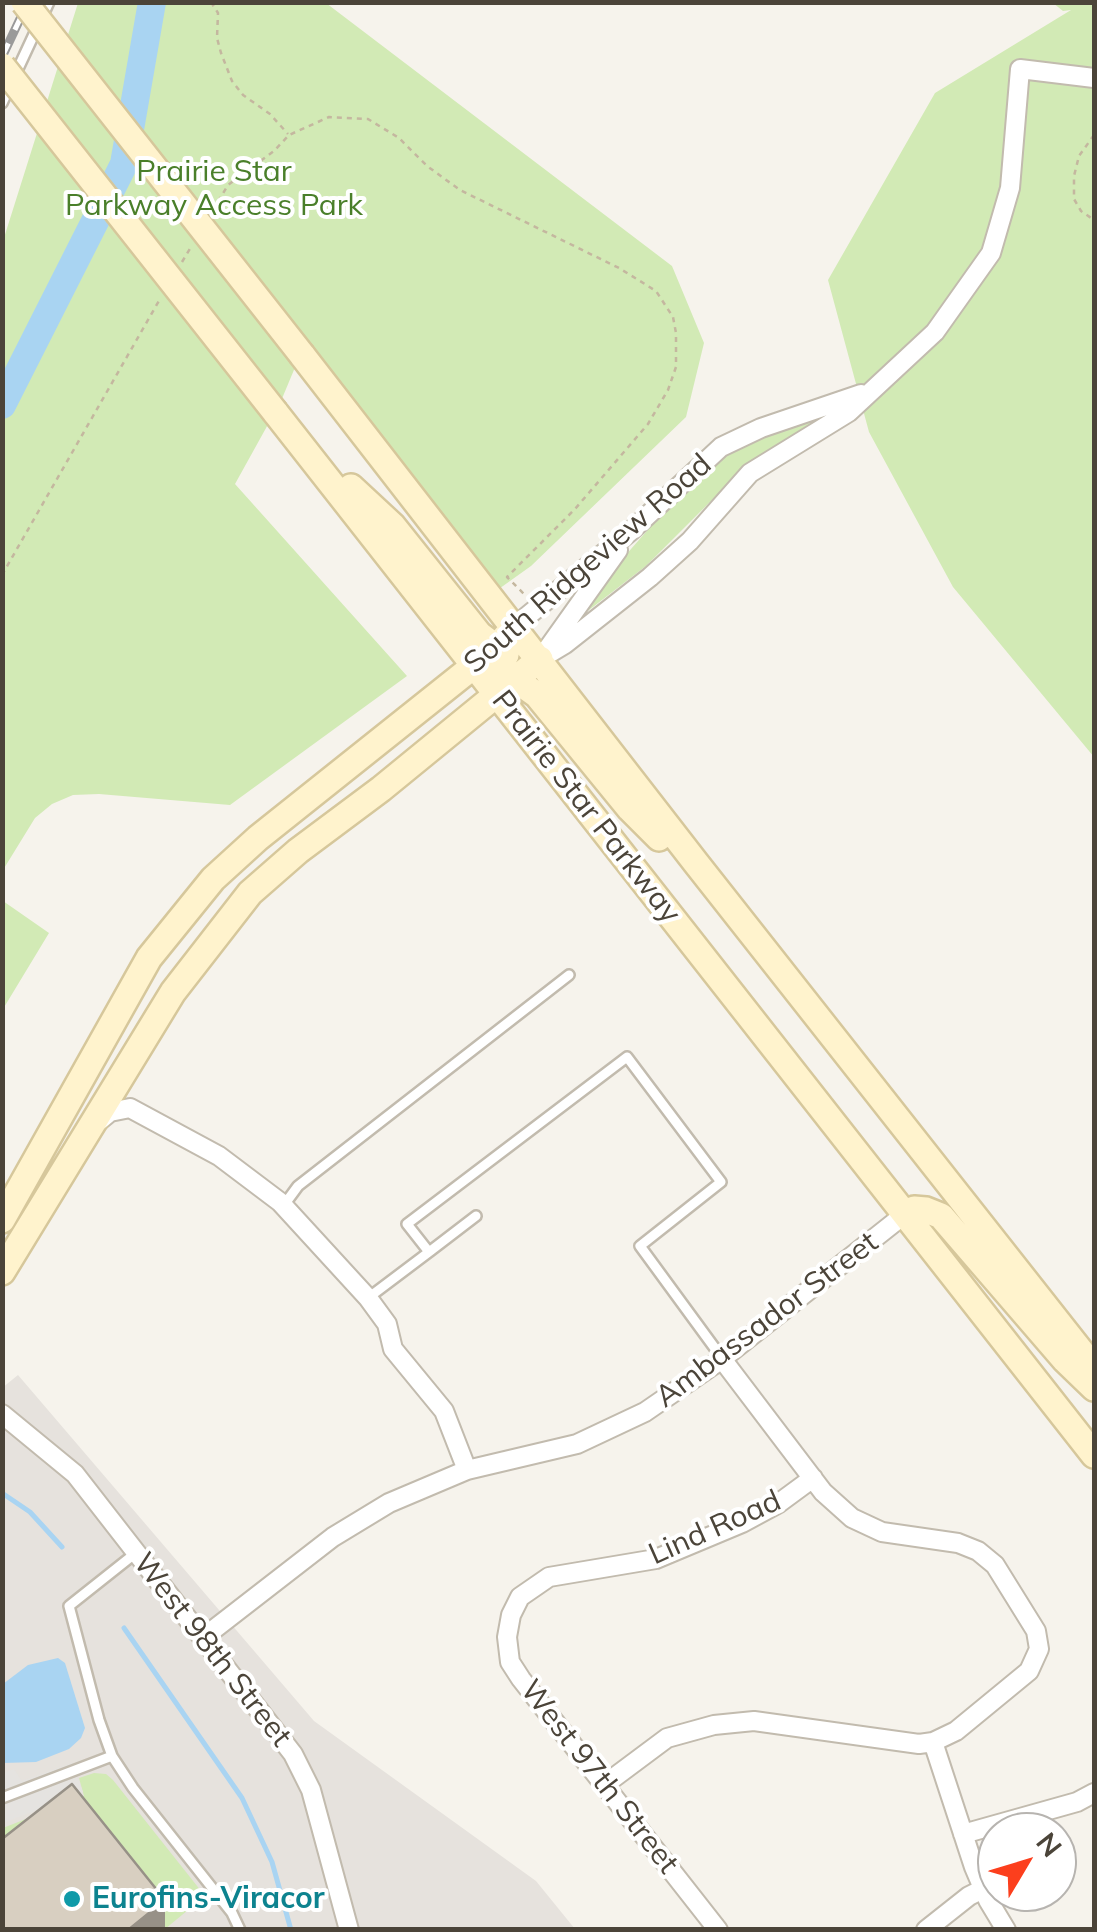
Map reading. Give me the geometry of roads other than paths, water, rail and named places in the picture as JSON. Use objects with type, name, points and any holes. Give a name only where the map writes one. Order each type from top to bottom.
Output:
[{"type":"main road","name":"Prairie Star Parkway","points":[[24,2],[1094,1368]]},
{"type":"main road","name":"Prairie Star Parkway","points":[[2,66],[311,456],[515,688],[530,734],[1094,1455]]},
{"type":"main road","name":"South Ridgeview Road","points":[[2,1220],[150,958],[213,879],[258,838],[485,656],[514,627]]},
{"type":"main road","points":[[485,656],[540,659]]},
{"type":"main road","name":"South Ridgeview Road","points":[[2,1272],[173,992],[250,892],[298,850],[515,688],[540,659]]},
{"type":"main road","points":[[515,688],[555,715],[630,809],[665,844],[696,864]]},
{"type":"main road","points":[[905,1214],[926,1210],[941,1216],[1065,1360],[1094,1388]]},
{"type":"street","points":[[879,384],[935,332],[991,253],[1010,188],[1020,69],[1094,78]]},
{"type":"street","name":"South Ridgeview Road","points":[[514,627],[632,530],[721,447],[761,428],[848,400],[879,384]]},
{"type":"street","name":"South Ridgeview Road","points":[[540,659],[650,577],[690,541],[750,472],[849,412],[879,384]]},
{"type":"street","points":[[540,659],[632,530]]},
{"type":"street","points":[[122,1075],[130,1108]]},
{"type":"street","points":[[91,1126],[110,1112],[130,1108],[219,1156],[284,1205],[387,1324],[393,1349],[444,1411],[467,1470]]},
{"type":"street","name":"Ambassador Street","points":[[204,1637],[333,1537],[420,1487],[467,1470],[577,1444],[672,1395],[905,1214]]},
{"type":"street","points":[[604,1785],[667,1738],[714,1725],[754,1722],[919,1744],[933,1742],[956,1731],[1029,1671],[1039,1649],[1036,1630],[995,1565],[958,1543],[882,1532],[852,1518],[823,1492],[722,1358]]},
{"type":"street","name":"West 98th Street","points":[[2,1414],[75,1474],[293,1754],[311,1790],[349,1930]]},
{"type":"street","name":"Lind Road","points":[[511,1615],[520,1596],[549,1577],[656,1559],[755,1516],[812,1478]]},
{"type":"street","name":"West 97th Street","points":[[511,1615],[507,1637],[510,1662],[718,1930]]},
{"type":"street","points":[[933,1742],[977,1872]]},
{"type":"street","points":[[963,1834],[1077,1802],[1094,1793]]},
{"type":"street","points":[[926,1930],[977,1892]]},
{"type":"lane","points":[[2,104],[49,2]]},
{"type":"lane","points":[[284,1205],[298,1186],[568,975]]},
{"type":"lane","points":[[429,1252],[407,1224],[627,1057],[721,1182],[640,1246],[722,1358]]},
{"type":"lane","points":[[368,1298],[476,1216]]},
{"type":"lane","points":[[137,1552],[69,1606],[99,1720],[112,1756],[133,1788],[232,1913],[240,1930]]},
{"type":"lane","points":[[2,1798],[112,1756]]},
{"type":"water","points":[[58,1658],[65,1663],[85,1728],[81,1738],[69,1749],[36,1762],[3,1763],[3,1684],[28,1665]]},
{"type":"waterway","points":[[2,405],[124,164],[152,2]]},
{"type":"waterway","points":[[2,1493],[30,1512],[62,1547]]},
{"type":"waterway","points":[[124,1628],[242,1798],[272,1862],[291,1930]]},
{"type":"railway","points":[[2,57],[28,2]]},
{"type":"place","name":"Eurofins-Viracor","points":[[72,1899]]},
{"type":"park label","name":"Prairie Star Parkway Access Park","points":[[214,189]]}]
